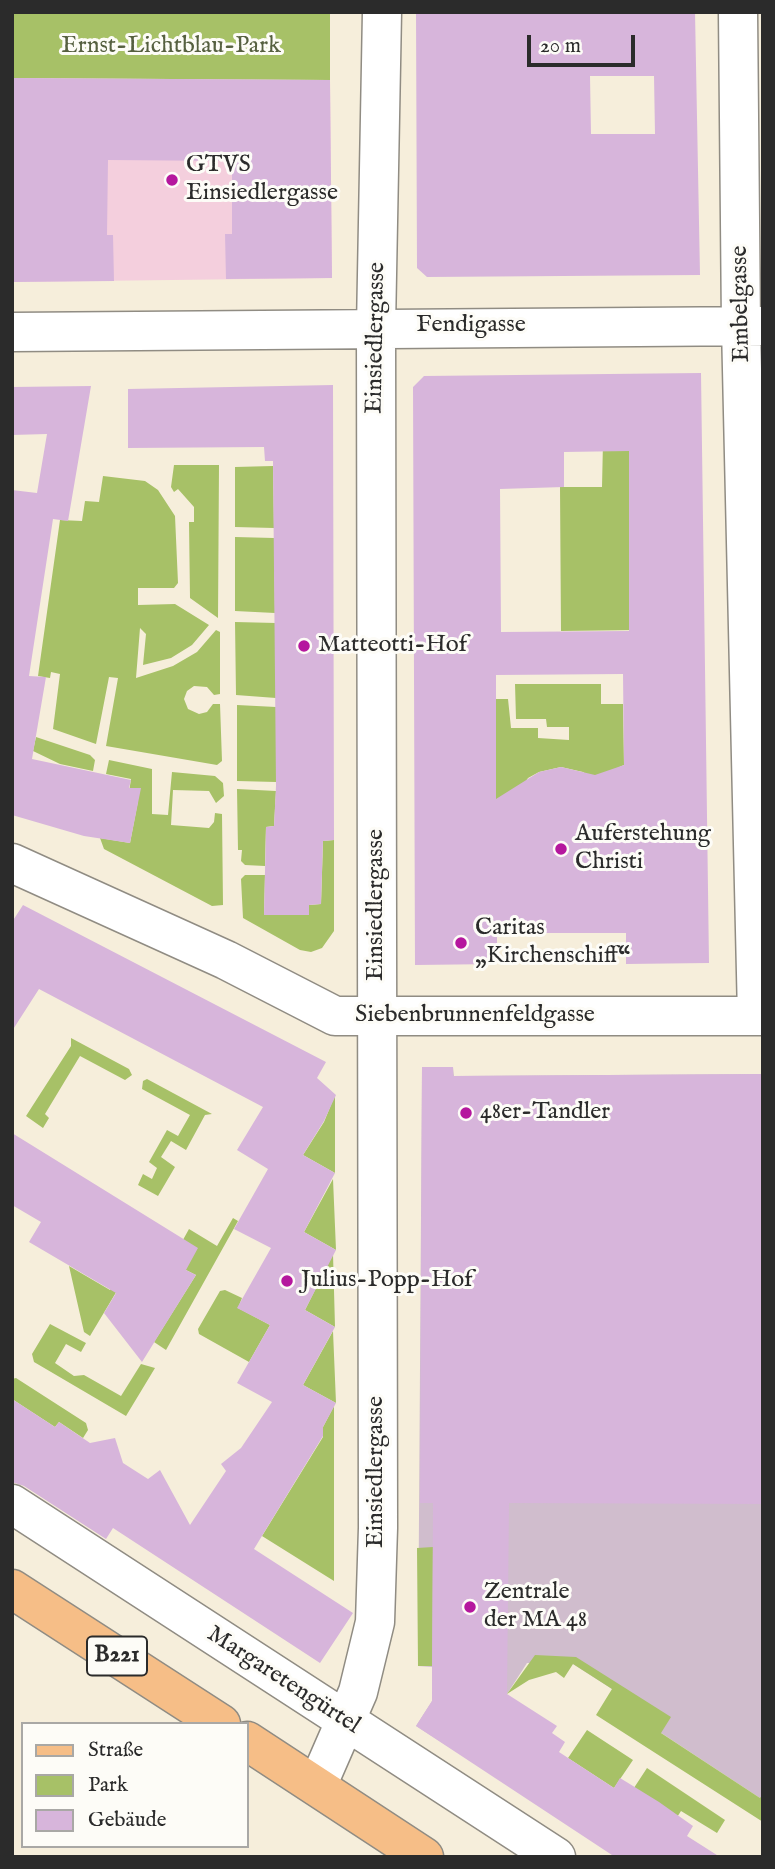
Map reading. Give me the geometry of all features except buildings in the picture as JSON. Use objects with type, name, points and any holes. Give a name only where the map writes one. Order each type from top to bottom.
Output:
[{"type":"main road","name":"B221","points":[[12,1589],[218,1722]]},
{"type":"main road","points":[[248,1742],[424,1857]]},
{"type":"street","name":"Einsiedlergasse","points":[[317,1786],[347,1723],[375,1622],[378,1528],[376,327],[382,12]]},
{"type":"street","name":"Embelgasse","points":[[738,12],[752,326],[760,1016]]},
{"type":"street","name":"Fendigasse","points":[[12,332],[752,326]]},
{"type":"street","name":"Siebenbrunnenfeldgasse","points":[[12,863],[226,960],[335,1016],[760,1016]]},
{"type":"street","name":"Margaretengürtel","points":[[12,1504],[556,1857]]},
{"type":"shaded area","name":"GTVS Einsiedlergasse","points":[[12,78],[330,80],[332,278],[12,282]]},
{"type":"shaded area","points":[[422,1067],[453,1067],[454,1076],[763,1074],[763,1800],[646,1723],[612,1689],[573,1664],[527,1663],[466,1758],[416,1726],[432,1701],[432,1667],[418,1666]]},
{"type":"green space","name":"Ernst-Lichtblau-Park","points":[[12,12],[330,12],[330,80],[12,78]]},
{"type":"green space","points":[[603,442],[631,442],[637,630],[561,631],[560,487],[602,487]]},
{"type":"green space","points":[[174,465],[219,465],[218,618],[190,598],[189,522],[194,522],[194,507],[178,489],[174,492],[171,487]]},
{"type":"green space","points":[[273,466],[274,528],[235,527],[235,467]]},
{"type":"green space","points":[[103,476],[145,481],[158,490],[175,516],[178,583],[174,588],[138,588],[138,605],[175,604],[209,625],[192,645],[171,658],[143,665],[146,634],[140,628],[136,678],[173,666],[197,652],[216,630],[220,632],[220,694],[214,695],[207,687],[194,686],[187,691],[184,699],[188,709],[199,714],[207,712],[213,704],[220,704],[222,761],[217,765],[106,746],[118,678],[109,677],[96,744],[53,729],[60,674],[51,672],[50,678],[38,676],[60,520],[82,521],[85,501],[99,502]]},
{"type":"green space","points":[[235,537],[274,538],[275,613],[235,611]]},
{"type":"green space","points":[[235,622],[276,623],[276,698],[236,695]]},
{"type":"green space","points":[[515,684],[601,684],[601,704],[623,704],[624,765],[593,779],[583,772],[561,767],[539,772],[528,778],[496,841],[496,699],[508,699],[511,728],[538,728],[538,738],[569,740],[569,727],[547,727],[546,719],[516,719]]},
{"type":"green space","points":[[237,705],[276,707],[276,782],[237,781]]},
{"type":"green space","points":[[36,737],[90,755],[95,760],[93,771],[60,764],[33,751]]},
{"type":"green space","points":[[109,760],[152,769],[152,814],[168,815],[172,772],[215,776],[223,783],[224,796],[216,803],[209,791],[173,790],[171,825],[209,828],[214,822],[215,813],[222,814],[223,905],[212,906],[104,849],[100,838],[130,843],[138,801],[128,799],[131,779],[106,774]]},
{"type":"green space","points":[[237,789],[276,791],[274,826],[266,827],[265,866],[245,865],[241,861],[242,850],[238,850]]},
{"type":"green space","points":[[334,840],[334,931],[322,948],[311,952],[300,950],[243,918],[241,879],[245,875],[265,875],[264,915],[309,915],[309,905],[321,904],[323,841]]},
{"type":"green space","points":[[71,1038],[129,1069],[132,1075],[125,1080],[80,1056],[45,1114],[49,1118],[43,1128],[26,1116],[71,1046]]},
{"type":"green space","points":[[147,1079],[212,1114],[205,1115],[186,1150],[171,1141],[161,1157],[175,1167],[158,1196],[138,1185],[143,1174],[152,1179],[157,1168],[149,1162],[167,1130],[178,1136],[190,1115],[142,1089],[143,1081]]},
{"type":"green space","points":[[335,1095],[335,1173],[303,1155],[324,1122]]},
{"type":"green space","points":[[333,1179],[336,1250],[304,1232]]},
{"type":"green space","points":[[233,1218],[238,1221],[166,1350],[154,1342],[196,1275],[186,1270],[179,1247],[189,1229],[217,1246]]},
{"type":"green space","points":[[333,1254],[335,1327],[305,1310]]},
{"type":"green space","points":[[69,1266],[110,1290],[122,1271],[127,1274],[90,1336],[84,1332]]},
{"type":"green space","points":[[225,1290],[242,1298],[238,1308],[270,1325],[249,1362],[199,1334],[198,1329],[220,1291]]},
{"type":"green space","points":[[50,1324],[86,1343],[81,1352],[66,1344],[55,1363],[74,1376],[84,1375],[121,1396],[141,1364],[155,1368],[126,1416],[34,1362],[32,1354]]},
{"type":"green space","points":[[333,1331],[336,1403],[303,1385]]},
{"type":"green space","points":[[16,1378],[86,1423],[88,1430],[83,1438],[59,1422],[55,1427],[12,1399],[12,1379]]},
{"type":"green space","points":[[334,1406],[334,1581],[262,1536],[323,1437],[323,1427]]},
{"type":"green space","points":[[433,1547],[432,1666],[418,1666],[417,1548]]},
{"type":"green space","points":[[535,1655],[576,1657],[671,1717],[661,1733],[760,1798],[763,1794],[763,1822],[596,1715],[612,1689],[573,1664],[564,1678],[556,1672],[529,1680],[507,1694]]},
{"type":"green space","points":[[587,1730],[633,1760],[614,1788],[568,1758]]},
{"type":"green space","points":[[647,1768],[725,1820],[717,1833],[681,1811],[672,1825],[628,1797]]},
{"type":"place","name":"GTVS Einsiedlergasse","points":[[172,180]]},
{"type":"place","name":"Matteotti-Hof","points":[[304,646]]},
{"type":"place","name":"Auferstehung Christi","points":[[561,849]]},
{"type":"place","name":"Caritas „Kirchenschiff“","points":[[461,943]]},
{"type":"place","name":"48er-Tandler","points":[[466,1113]]},
{"type":"place","name":"Julius-Popp-Hof","points":[[287,1281]]},
{"type":"place","name":"Zentrale der MA 48","points":[[470,1607]]}]
